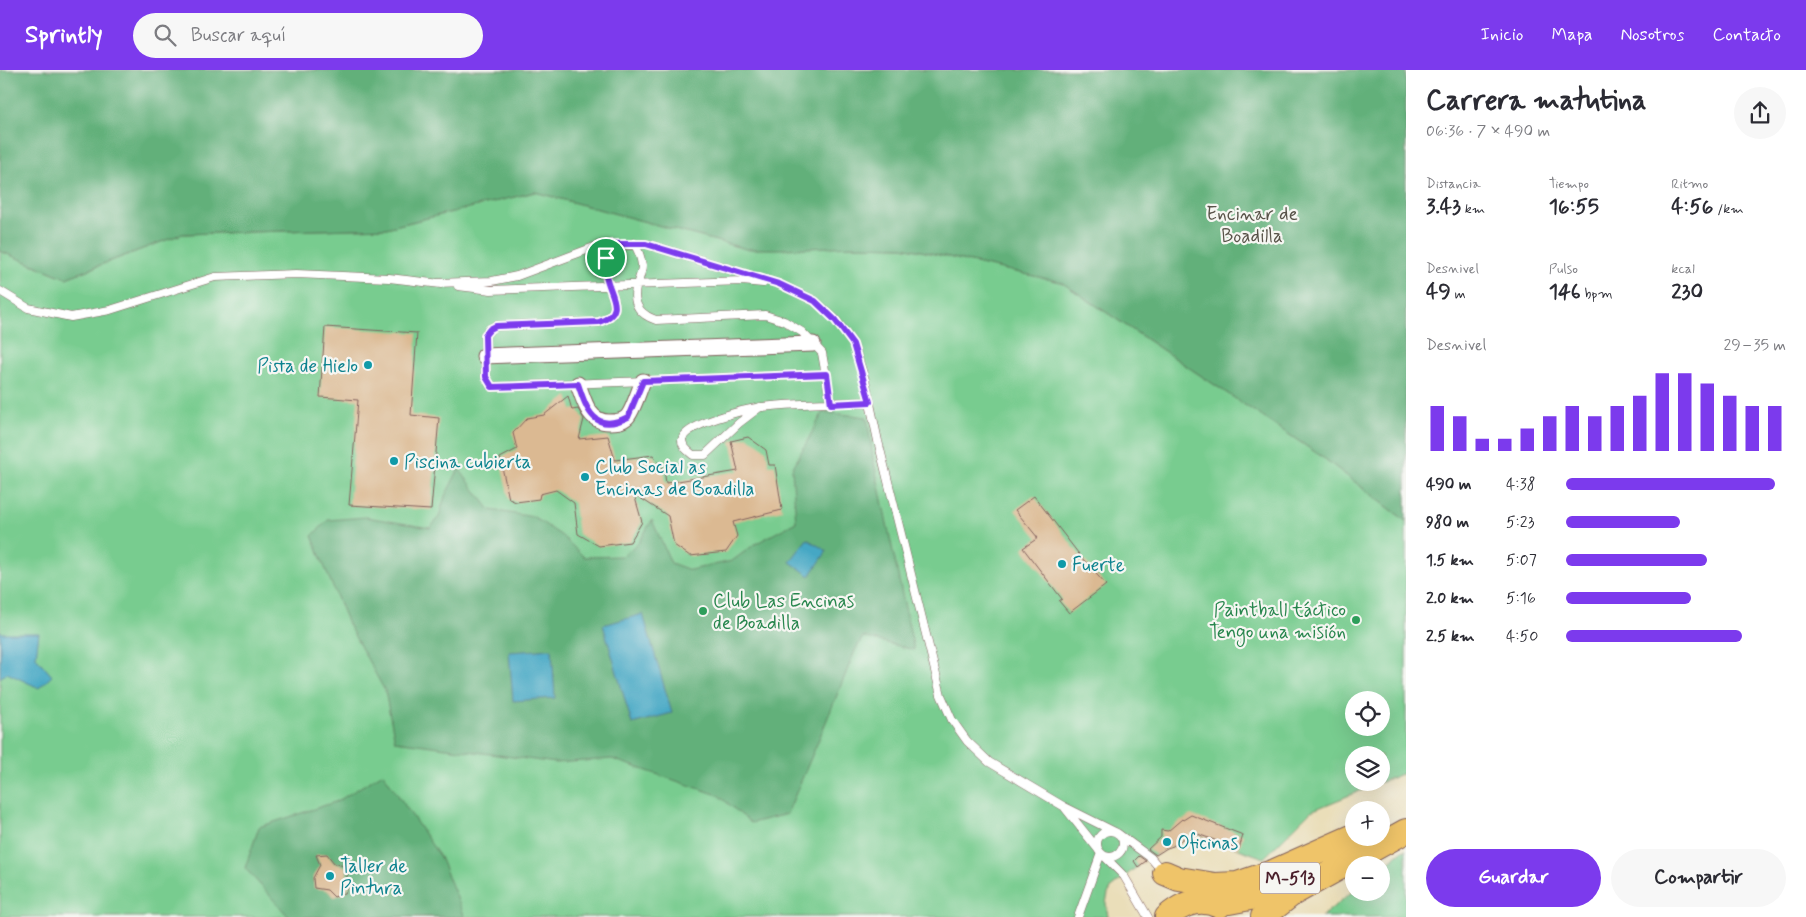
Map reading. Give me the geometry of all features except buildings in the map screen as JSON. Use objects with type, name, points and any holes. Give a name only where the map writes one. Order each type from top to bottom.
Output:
[{"type":"main road","points":[[1390,823],[1406,817]]},
{"type":"main road","points":[[1390,829],[1406,821]]},
{"type":"main road","name":"M-513","points":[[1263,917],[1292,894],[1406,831]]},
{"type":"main road","points":[[1235,917],[1220,906],[1187,892],[1179,878],[1215,885],[1237,884],[1275,871],[1345,840]]},
{"type":"main road","name":"M-513","points":[[1167,917],[1186,904],[1187,892],[1229,902],[1250,898],[1356,846]]},
{"type":"street","points":[[484,356],[813,344]]},
{"type":"street","points":[[578,384],[586,406],[594,419],[603,422],[617,422],[628,417],[643,381]]},
{"type":"lane","points":[[612,244],[605,266],[615,306],[613,313],[607,319],[599,322],[496,326],[490,329],[485,335],[484,356],[486,377],[492,387],[827,374]]},
{"type":"lane","points":[[634,244],[642,264],[640,279],[636,286],[636,302],[639,310],[645,317],[656,320],[765,315],[784,321],[802,332],[822,353],[831,404]]},
{"type":"lane","points":[[437,283],[492,281],[518,276],[597,246],[646,244],[779,284],[815,301],[835,320],[853,344],[870,402],[941,695],[952,720],[967,741],[989,762],[1063,806],[1117,833],[1151,858],[1187,892]]},
{"type":"lane","points":[[0,291],[28,308],[71,317],[110,310],[215,277],[296,274],[389,278],[491,290],[742,282],[779,284]]},
{"type":"lane","points":[[760,407],[739,423],[705,456],[693,455],[684,448],[682,439],[686,431],[711,420],[760,407],[870,402]]},
{"type":"lane","points":[[1063,806],[1101,853],[1124,876],[1148,917]]},
{"type":"lane","points":[[1108,831],[1117,833],[1123,840],[1124,845],[1120,854],[1108,857],[1101,853],[1097,845],[1100,836],[1108,831]]},
{"type":"lane","points":[[1078,917],[1101,853]]},
{"type":"green space","name":"Encinar de Boadilla","points":[[0,70],[1406,70],[1406,521],[1321,456],[1061,282],[903,247],[854,246],[746,249],[535,192],[386,228],[182,234],[66,278],[0,251]]},
{"type":"green space","name":"Club Las Encinas de Boadilla","points":[[535,192],[746,249],[854,246],[903,247],[1061,282],[1321,456],[1406,521],[1406,772],[1390,779],[1390,746],[1345,746],[1345,791],[1360,791],[1311,811],[1264,858],[1191,832],[1173,846],[1139,865],[1112,887],[1106,903],[1108,917],[0,917],[0,251],[66,278],[182,234],[386,228]]},
{"type":"green space","points":[[823,412],[867,417],[873,458],[914,650],[863,637],[855,651],[787,814],[751,823],[718,795],[612,759],[556,763],[395,741],[385,691],[348,624],[312,536],[328,520],[366,517],[430,528],[439,517],[445,496],[459,469],[490,510],[534,517],[562,536],[584,557],[623,556],[639,542],[652,520],[671,563],[690,570],[732,561],[755,544],[796,522],[792,469]]},
{"type":"green space","points":[[383,773],[440,857],[465,917],[289,917],[245,868],[259,827],[338,801]]},
{"type":"green space","points":[[1406,850],[1406,917],[1321,917],[1345,897],[1345,901],[1390,901],[1390,861]]},
{"type":"water","points":[[807,539],[827,551],[810,576],[790,562]]},
{"type":"water","points":[[643,614],[672,713],[632,724],[603,625]]},
{"type":"water","points":[[0,630],[2,633],[39,633],[36,657],[52,676],[39,688],[7,673],[0,678]]},
{"type":"water","points":[[552,649],[555,698],[513,701],[509,652]]},
{"type":"place","name":"Pista de Hielo","points":[[368,365]]},
{"type":"place","name":"Piscina cubierta","points":[[394,461]]},
{"type":"place","name":"Club Social as Encinas de Boadilla","points":[[585,477]]},
{"type":"place","name":"Fuerte","points":[[1062,564]]},
{"type":"place","name":"Club Las Encinas de Boadilla","points":[[703,611]]},
{"type":"place","name":"Paintball táctico Tengo una misión","points":[[1356,620]]},
{"type":"place","name":"Oficinas","points":[[1167,842]]},
{"type":"place","name":"Taller de Pintura","points":[[330,876]]},
{"type":"route","points":[[612,244],[646,244],[779,284],[815,301],[835,320],[853,344],[870,402],[831,404],[827,374],[643,381],[628,417],[617,422],[603,422],[594,419],[586,406],[578,384],[492,387],[486,377],[484,356],[485,335],[490,329],[496,326],[599,322],[607,319],[613,313],[614,299],[605,273],[606,258],[612,244]]}]
